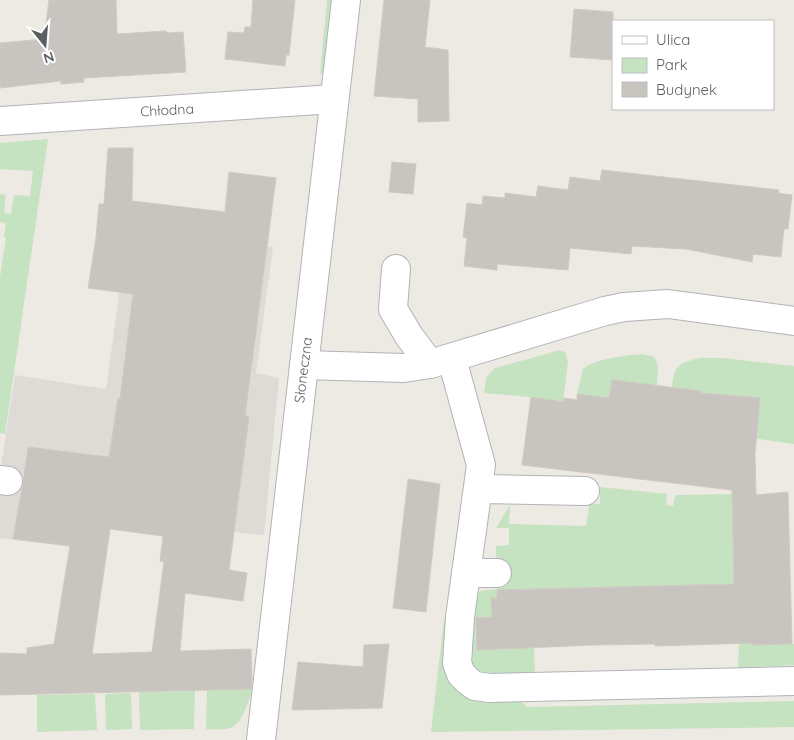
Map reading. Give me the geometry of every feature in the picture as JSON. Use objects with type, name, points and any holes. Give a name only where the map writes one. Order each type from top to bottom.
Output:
[{"type":"street","name":"Słoneczna","points":[[261,740],[346,0]]},
{"type":"street","name":"Chłodna","points":[[0,121],[334,99]]},
{"type":"street","points":[[396,269],[393,309],[400,323],[441,362],[481,465],[460,617],[457,663],[461,674],[475,686],[481,688],[794,681]]},
{"type":"street","points":[[304,364],[404,368],[441,362],[624,307],[668,304],[794,321]]},
{"type":"street","points":[[478,489],[585,491]]},
{"type":"street","points":[[466,573],[497,574]]},
{"type":"shaded area","points":[[128,231],[273,247],[256,373],[279,378],[264,535],[89,511],[84,548],[0,538],[0,473],[15,375],[106,389]]},
{"type":"green space","points":[[327,0],[334,0],[325,69],[320,75]]},
{"type":"green space","points":[[48,139],[5,434],[0,433],[0,277],[6,238],[4,237],[6,223],[0,222],[0,194],[6,195],[4,213],[11,214],[14,195],[30,196],[33,171],[0,169],[0,143]]},
{"type":"green space","points":[[560,350],[565,352],[568,361],[563,402],[484,393],[486,378],[495,368]]},
{"type":"green space","points":[[640,354],[653,356],[655,359],[658,370],[657,386],[612,380],[609,398],[577,394],[583,369],[589,365],[610,358]]},
{"type":"green space","points":[[700,358],[721,358],[794,366],[794,444],[752,438],[760,398],[726,395],[700,397],[701,391],[672,387],[676,369],[682,364]]},
{"type":"green space","points":[[600,487],[667,494],[666,505],[673,506],[675,496],[678,495],[732,494],[734,584],[497,590],[497,598],[491,598],[492,617],[476,618],[477,650],[500,650],[500,647],[534,648],[535,674],[485,675],[473,669],[468,657],[475,596],[481,591],[497,589],[496,546],[509,545],[509,528],[496,528],[510,505],[509,524],[586,526],[589,506],[600,504]]},
{"type":"green space","points":[[444,620],[451,621],[448,659],[514,695],[527,707],[794,701],[794,727],[431,732]]},
{"type":"green space","points":[[739,643],[751,643],[752,645],[794,644],[794,665],[738,668]]},
{"type":"green space","points":[[253,689],[244,713],[237,724],[227,729],[206,729],[207,690]]},
{"type":"green space","points":[[195,691],[194,729],[140,730],[139,692]]},
{"type":"green space","points":[[131,693],[132,729],[106,730],[105,694]]},
{"type":"green space","points":[[95,694],[97,730],[37,732],[37,695]]},
{"type":"building","points":[[49,0],[116,0],[117,34],[166,31],[167,33],[183,32],[186,72],[84,78],[84,82],[61,84],[61,81],[0,88],[0,43],[44,39]]},
{"type":"building","points":[[253,0],[295,0],[289,55],[286,55],[285,66],[225,59],[228,32],[244,33],[245,27],[251,27]]},
{"type":"building","points":[[384,0],[430,0],[425,47],[448,50],[449,121],[418,122],[418,99],[374,96]]},
{"type":"building","points":[[574,9],[613,12],[612,60],[570,57]]},
{"type":"building","points":[[108,148],[133,148],[132,201],[225,212],[229,172],[276,178],[245,416],[249,417],[229,570],[247,573],[243,601],[185,593],[180,651],[251,649],[251,689],[0,695],[0,653],[27,654],[27,648],[54,644],[70,546],[13,539],[28,447],[109,457],[118,398],[120,399],[133,294],[88,288],[99,204],[104,204]],"holes":[[[110,529],[163,536],[160,561],[164,562],[152,652],[92,654]]]},
{"type":"building","points":[[392,162],[416,164],[413,194],[389,192]]},
{"type":"building","points":[[602,170],[779,190],[778,193],[792,195],[788,229],[784,229],[781,257],[753,254],[752,262],[686,249],[632,246],[631,254],[570,248],[568,270],[497,264],[497,270],[464,266],[467,238],[463,237],[467,203],[482,205],[483,196],[505,198],[505,193],[536,197],[538,186],[568,190],[570,177],[600,181]]},
{"type":"building","points":[[612,380],[701,391],[701,393],[760,398],[755,454],[756,495],[788,492],[792,644],[594,645],[477,650],[476,618],[492,617],[491,598],[497,598],[497,590],[734,584],[732,490],[522,465],[531,397],[563,402],[564,398],[577,400],[577,394],[609,398]]},
{"type":"building","points":[[408,479],[440,484],[426,612],[393,608]]},
{"type":"building","points":[[389,644],[382,708],[292,710],[298,662],[363,667],[364,645]]}]
